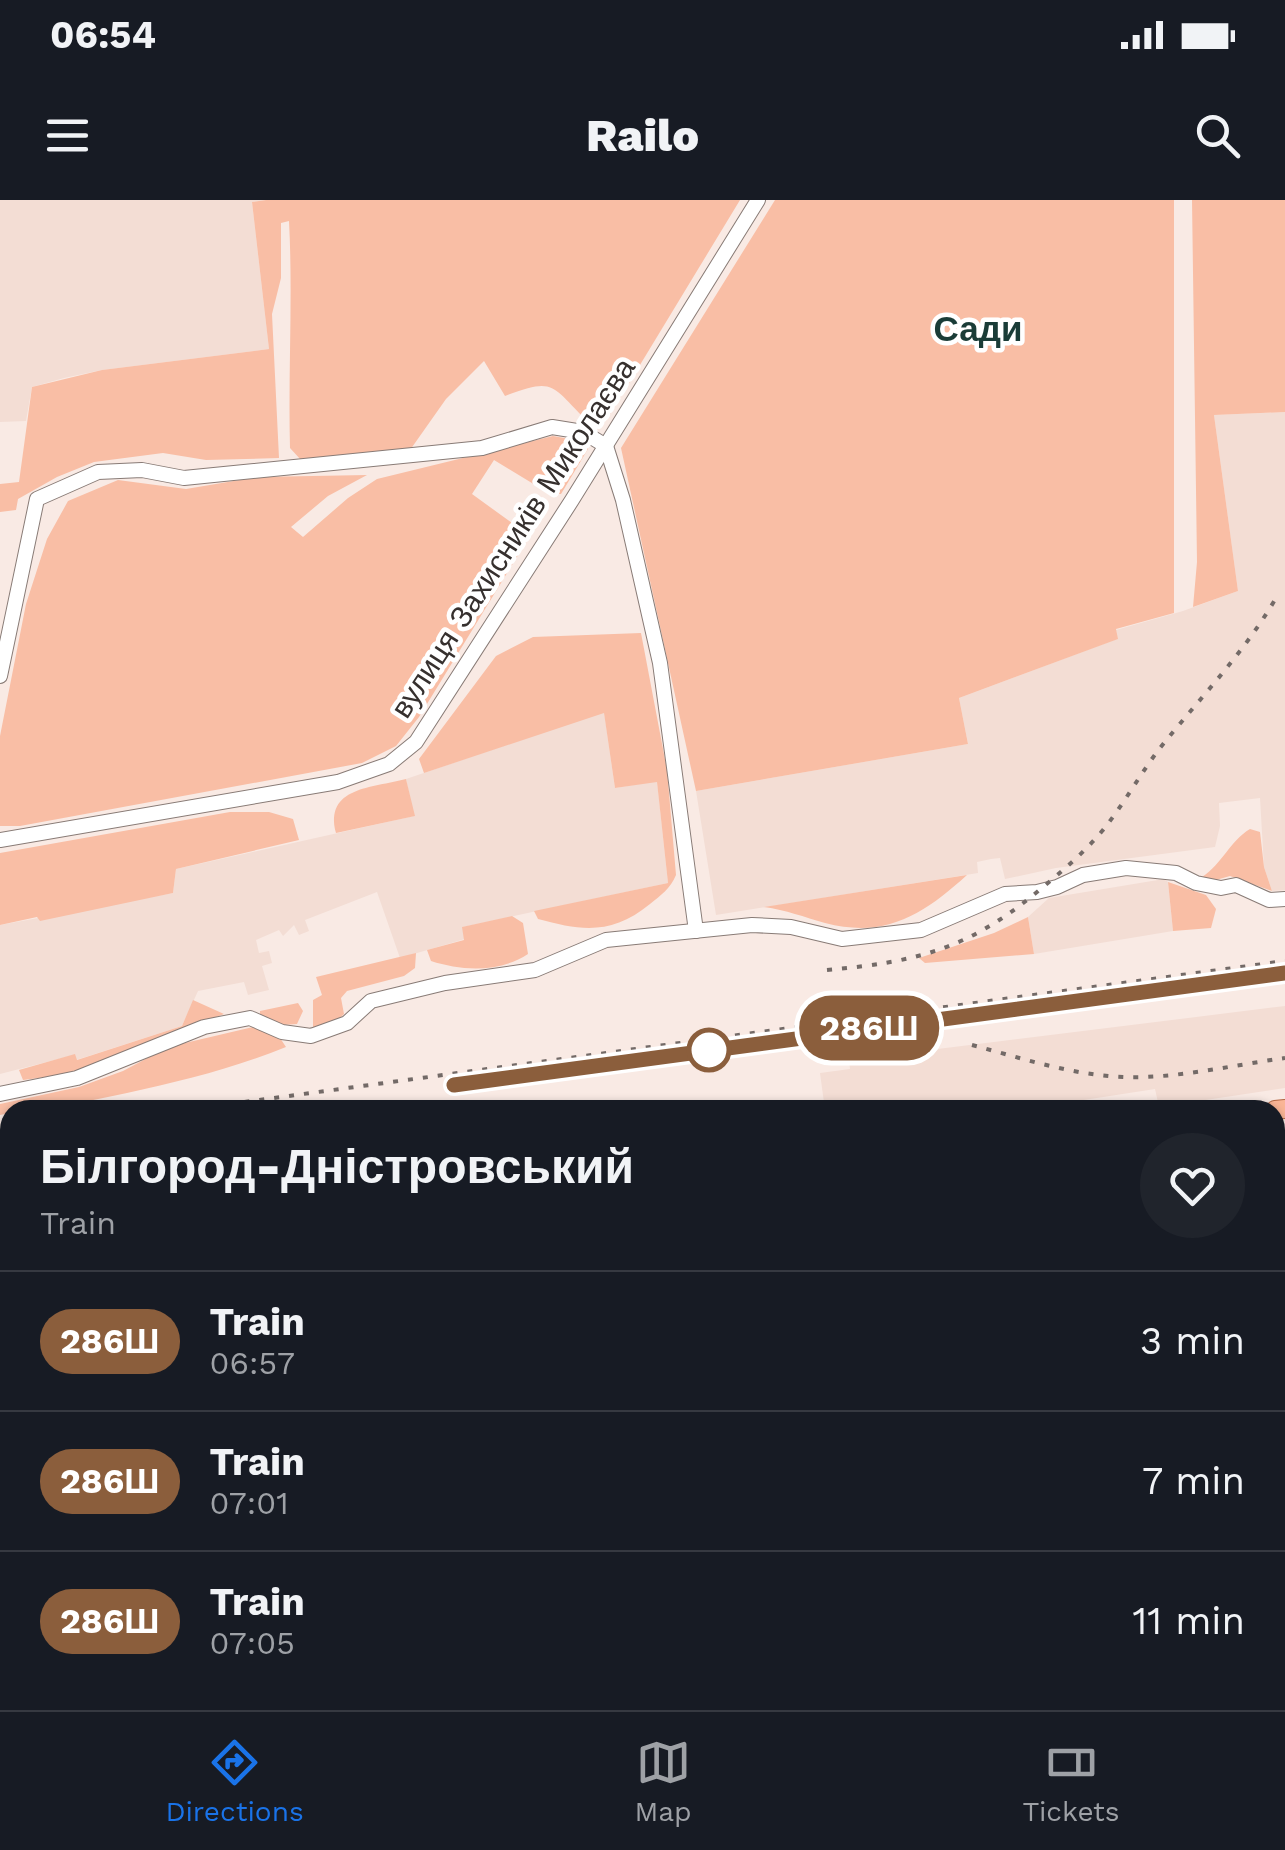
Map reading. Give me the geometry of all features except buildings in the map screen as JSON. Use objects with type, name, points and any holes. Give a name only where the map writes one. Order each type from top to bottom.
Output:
[{"type":"street","name":"вулиця Захисників Миколаєва","points":[[0,840],[338,782],[390,764],[416,742],[758,200]]},
{"type":"street","points":[[0,676],[37,499],[98,472],[142,470],[184,478],[482,448],[552,427],[583,432],[606,446],[623,500],[660,663],[696,931]]},
{"type":"street","points":[[0,1094],[77,1078],[204,1027],[250,1018],[282,1032],[311,1036],[347,1023],[370,1001],[444,984],[536,970],[606,940],[752,925],[791,927],[842,939],[920,930],[1005,894],[1057,888],[1082,875],[1126,868],[1176,873],[1196,883],[1221,888],[1236,885],[1270,900],[1285,898]]},
{"type":"street","points":[[787,1710],[806,1710]]},
{"type":"shaded area","points":[[0,200],[266,200],[252,202],[269,349],[64,378],[32,387],[26,421],[0,422]]},
{"type":"shaded area","points":[[740,200],[606,421],[587,421],[558,392],[543,386],[505,396],[484,361],[446,399],[403,460],[301,460],[290,448],[289,221],[281,223],[281,278],[272,314],[279,458],[206,460],[163,453],[94,462],[18,499],[16,510],[0,512],[0,484],[19,482],[32,387],[102,370],[269,349],[252,202]]},
{"type":"shaded area","points":[[775,200],[1174,200],[1174,613],[1116,629],[1118,639],[959,698],[968,744],[696,791],[621,448]]},
{"type":"shaded area","points":[[1192,200],[1285,200],[1285,412],[1214,415],[1238,591],[1193,607],[1197,562]]},
{"type":"shaded area","points":[[1285,412],[1285,890],[1272,891],[1264,867],[1260,798],[1219,803],[1220,826],[1215,847],[1056,868],[1005,879],[1000,858],[991,859],[977,862],[978,873],[716,915],[696,791],[968,744],[959,698],[1117,639],[1116,630],[1238,591],[1214,415]]},
{"type":"shaded area","points":[[553,436],[586,442],[588,449],[561,494],[550,494],[494,460],[472,494],[523,531],[523,547],[419,717],[396,746],[362,763],[20,826],[0,826],[0,736],[26,604],[47,539],[68,501],[118,480],[186,489],[258,477],[367,475],[328,496],[291,527],[303,537],[377,479]]},
{"type":"shaded area","points":[[641,633],[667,770],[676,875],[650,904],[609,926],[583,928],[538,919],[534,911],[668,883],[657,782],[615,788],[604,713],[424,773],[419,759],[496,656],[533,637]]},
{"type":"shaded area","points":[[604,712],[615,788],[657,781],[668,883],[463,927],[465,939],[400,958],[377,892],[305,920],[309,931],[299,935],[294,925],[283,936],[279,930],[256,940],[259,953],[269,951],[272,963],[262,966],[269,990],[248,995],[244,982],[198,991],[182,1026],[76,1060],[74,1055],[0,1074],[0,925],[173,893],[176,869],[414,816],[406,779]]},
{"type":"shaded area","points":[[406,779],[415,816],[336,833],[334,818],[344,798],[366,788]]},
{"type":"shaded area","points":[[230,812],[269,812],[293,819],[299,840],[176,869],[173,893],[40,921],[37,917],[0,925],[0,853]]},
{"type":"shaded area","points":[[1250,829],[1260,832],[1264,867],[1272,891],[1230,876],[1216,880],[1202,877],[1237,840]]},
{"type":"shaded area","points":[[967,875],[919,912],[867,928],[825,923],[764,907]]},
{"type":"shaded area","points":[[1164,879],[1168,882],[1173,931],[1034,954],[1028,917],[1049,898]]},
{"type":"shaded area","points":[[1168,882],[1206,895],[1216,909],[1211,928],[1173,931]]},
{"type":"shaded area","points":[[512,916],[523,923],[528,954],[505,965],[480,968],[431,961],[427,950],[464,940],[462,927]]},
{"type":"shaded area","points":[[1028,917],[1034,954],[925,963],[919,958],[994,933]]},
{"type":"shaded area","points":[[416,953],[415,968],[404,976],[347,991],[341,998],[344,1014],[337,1021],[313,1029],[313,1000],[322,995],[316,977]]},
{"type":"shaded area","points":[[193,1000],[224,1014],[76,1073],[23,1080],[19,1070],[75,1054],[77,1060],[182,1026]]},
{"type":"shaded area","points":[[298,1003],[303,1011],[297,1024],[282,1025],[260,1015],[260,1011]]},
{"type":"shaded area","points":[[1285,1006],[1285,1088],[1205,1100],[1157,1100],[1155,1089],[1084,1100],[824,1100],[820,1073],[850,1069],[849,1060]]},
{"type":"shaded area","points":[[253,1027],[280,1038],[286,1047],[168,1084],[89,1100],[19,1100],[79,1087],[123,1071],[168,1047]]},
{"type":"railway","points":[[827,970],[887,963],[939,950],[987,928],[1037,892],[1103,830],[1160,748],[1236,656],[1276,598]]},
{"type":"railway","points":[[259,1100],[1285,961]]},
{"type":"railway","points":[[972,1045],[1066,1069],[1123,1077],[1184,1074],[1285,1058]]},
{"type":"train","name":"286Ш","points":[[454,1085],[1285,973]]},
{"type":"district","name":"Сади","points":[[978,329]]}]
